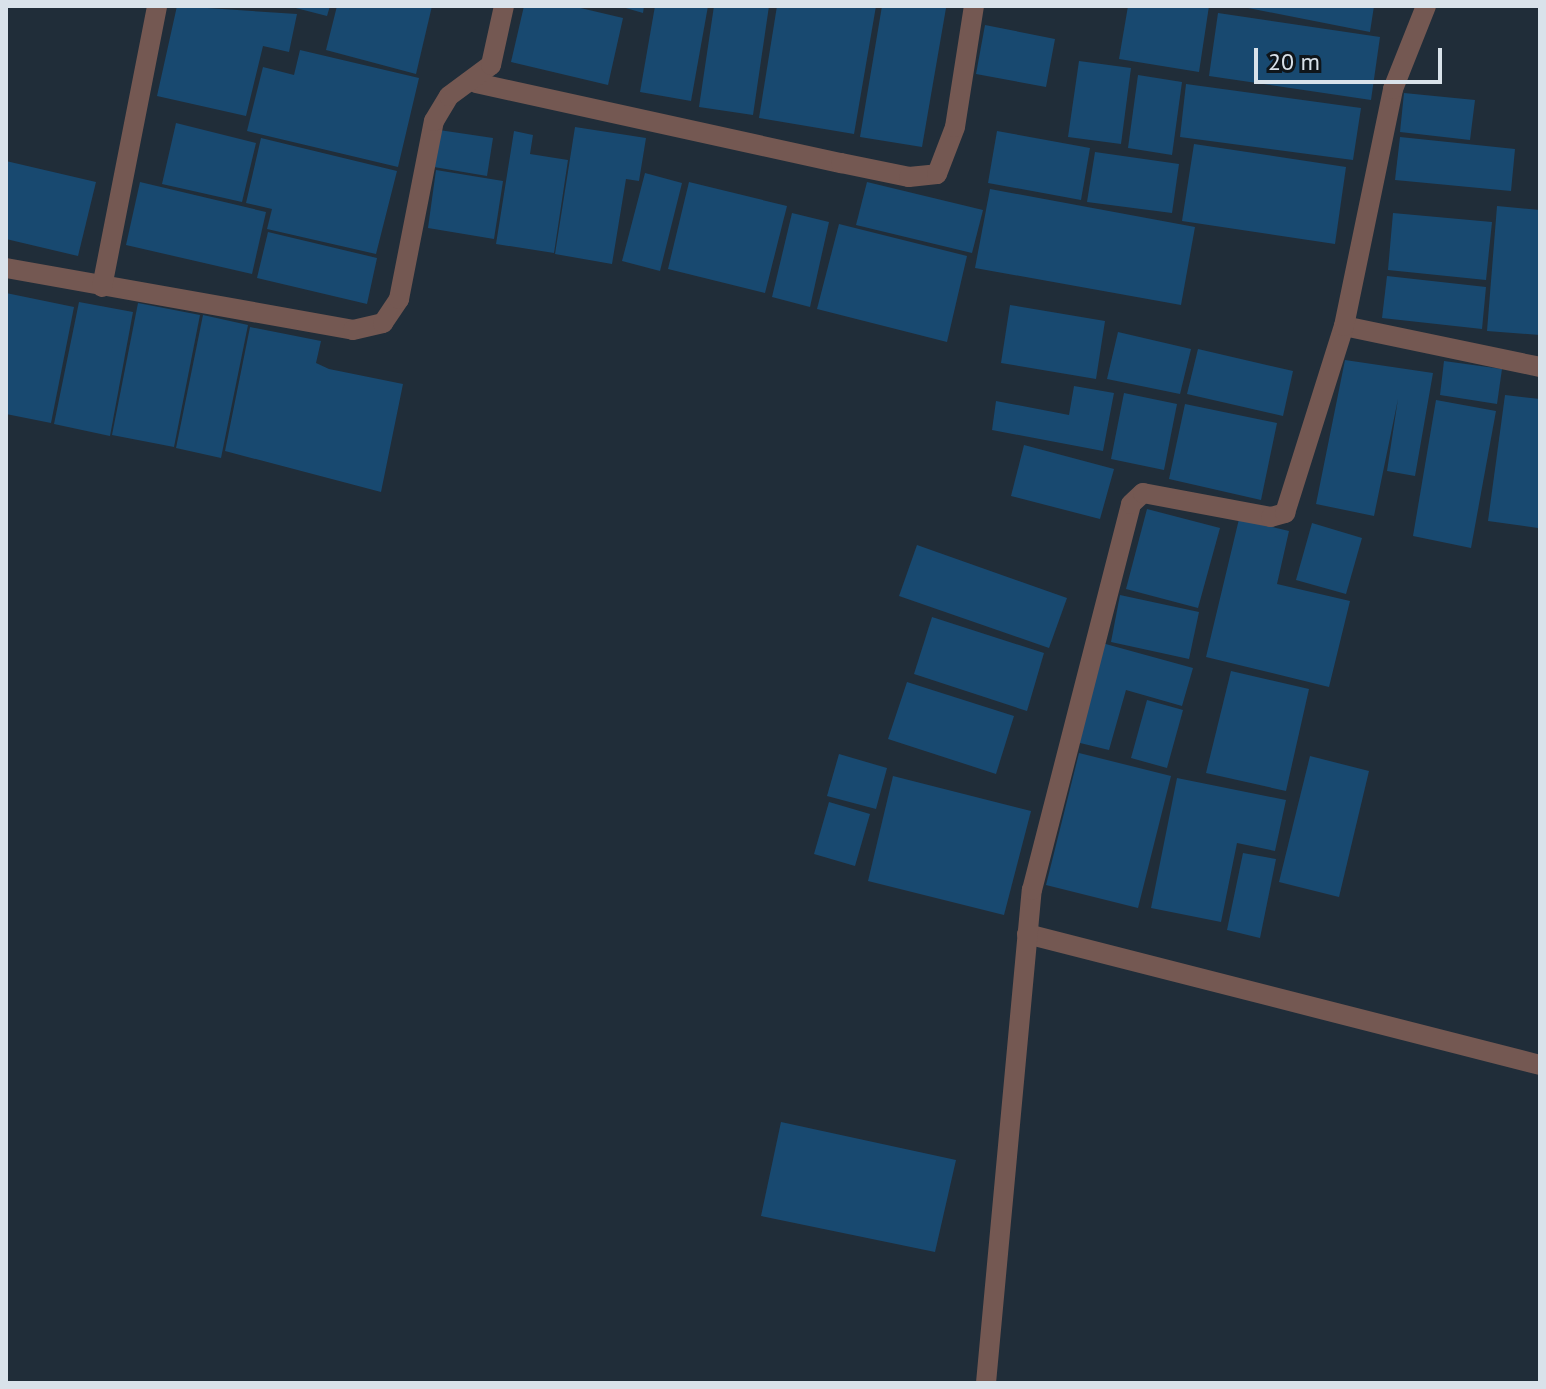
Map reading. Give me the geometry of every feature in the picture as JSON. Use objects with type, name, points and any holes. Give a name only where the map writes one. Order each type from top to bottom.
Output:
[{"type":"street","points":[[102,287],[157,6]]},
{"type":"street","points":[[6,268],[353,330],[383,323],[399,299],[434,121],[449,96],[476,83],[496,51],[504,6]]},
{"type":"street","points":[[476,83],[841,163],[937,174],[955,127],[974,6]]},
{"type":"street","points":[[986,1383],[1032,890],[1131,504],[1143,493],[1271,517],[1285,513],[1344,326],[1393,89],[1426,6]]},
{"type":"street","points":[[1344,326],[1540,367]]},
{"type":"street","points":[[1027,934],[1540,1065]]},
{"type":"building","points":[[177,6],[297,14],[289,52],[263,46],[246,116],[157,96]]},
{"type":"building","points":[[288,6],[330,6],[327,16]]},
{"type":"building","points":[[337,6],[432,6],[416,74],[326,50]]},
{"type":"building","points":[[524,6],[572,6],[623,18],[608,85],[511,62]]},
{"type":"building","points":[[619,6],[644,6],[643,13]]},
{"type":"building","points":[[655,6],[708,6],[691,101],[640,92]]},
{"type":"building","points":[[714,6],[769,6],[753,115],[699,107]]},
{"type":"building","points":[[777,6],[876,6],[854,134],[759,118]]},
{"type":"building","points":[[882,6],[946,8],[922,147],[860,137]]},
{"type":"building","points":[[1128,6],[1209,6],[1199,72],[1119,59]]},
{"type":"building","points":[[1238,6],[1374,6],[1370,32]]},
{"type":"building","points":[[1218,13],[1380,37],[1371,100],[1209,76]]},
{"type":"building","points":[[985,25],[1055,39],[1046,87],[976,74]]},
{"type":"building","points":[[300,50],[419,78],[398,167],[247,131],[263,67],[294,75]]},
{"type":"building","points":[[1079,61],[1131,68],[1121,144],[1068,137]]},
{"type":"building","points":[[1138,75],[1182,82],[1172,155],[1128,148]]},
{"type":"building","points":[[1186,84],[1361,108],[1353,160],[1180,137]]},
{"type":"building","points":[[1404,93],[1475,100],[1470,140],[1400,132]]},
{"type":"building","points":[[176,123],[256,143],[242,202],[162,184]]},
{"type":"building","points":[[575,127],[646,138],[639,181],[626,179],[612,264],[555,254]]},
{"type":"building","points":[[439,130],[493,138],[487,176],[434,167]]},
{"type":"building","points":[[514,131],[533,135],[530,154],[568,160],[554,253],[496,244]]},
{"type":"building","points":[[997,131],[1090,148],[1081,200],[988,183]]},
{"type":"building","points":[[1400,137],[1515,149],[1511,191],[1395,180]]},
{"type":"building","points":[[261,138],[397,171],[376,254],[267,229],[272,209],[246,203]]},
{"type":"building","points":[[1194,144],[1346,167],[1335,244],[1182,221]]},
{"type":"building","points":[[1095,152],[1179,164],[1172,213],[1087,202]]},
{"type":"building","points":[[6,161],[96,182],[78,256],[6,239]]},
{"type":"building","points":[[436,170],[503,181],[494,239],[428,228]]},
{"type":"building","points":[[645,173],[682,183],[660,271],[622,261]]},
{"type":"building","points":[[140,182],[266,212],[252,274],[126,245]]},
{"type":"building","points":[[689,182],[787,206],[765,293],[668,269]]},
{"type":"building","points":[[867,182],[983,210],[972,253],[856,225]]},
{"type":"building","points":[[990,189],[1195,227],[1181,305],[975,268]]},
{"type":"building","points":[[1497,206],[1540,210],[1540,335],[1487,331]]},
{"type":"building","points":[[792,213],[829,222],[810,307],[772,297]]},
{"type":"building","points":[[1393,213],[1492,222],[1486,280],[1388,270]]},
{"type":"building","points":[[839,224],[967,256],[947,342],[817,309]]},
{"type":"building","points":[[268,232],[377,258],[367,304],[257,278]]},
{"type":"building","points":[[1387,276],[1486,287],[1482,329],[1382,318]]},
{"type":"building","points":[[6,293],[74,307],[51,423],[6,414]]},
{"type":"building","points":[[79,302],[133,312],[110,436],[54,424]]},
{"type":"building","points":[[138,303],[200,315],[174,447],[112,435]]},
{"type":"building","points":[[1010,305],[1105,321],[1096,379],[1001,363]]},
{"type":"building","points":[[203,315],[248,325],[221,458],[176,448]]},
{"type":"building","points":[[250,327],[321,341],[316,363],[329,369],[403,384],[381,492],[225,451]]},
{"type":"building","points":[[1118,332],[1191,349],[1180,394],[1107,379]]},
{"type":"building","points":[[1198,349],[1293,371],[1283,416],[1187,394]]},
{"type":"building","points":[[1345,360],[1433,373],[1415,476],[1387,471],[1398,399],[1374,516],[1316,504]]},
{"type":"building","points":[[1444,361],[1502,369],[1497,404],[1440,395]]},
{"type":"building","points":[[1074,386],[1114,393],[1103,451],[992,430],[996,401],[1069,415]]},
{"type":"building","points":[[1124,393],[1177,404],[1164,470],[1111,459]]},
{"type":"building","points":[[1505,395],[1540,399],[1538,528],[1488,521]]},
{"type":"building","points":[[1436,400],[1496,411],[1471,548],[1413,536]]},
{"type":"building","points":[[1185,404],[1277,423],[1261,500],[1169,479]]},
{"type":"building","points":[[1024,445],[1114,469],[1100,519],[1011,496]]},
{"type":"building","points":[[1147,509],[1220,528],[1198,608],[1126,589]]},
{"type":"building","points":[[1239,519],[1289,531],[1277,584],[1350,601],[1329,687],[1206,657]]},
{"type":"building","points":[[1312,523],[1362,538],[1346,594],[1296,580]]},
{"type":"building","points":[[917,545],[1067,598],[1049,648],[899,596]]},
{"type":"building","points":[[1120,595],[1199,612],[1189,659],[1111,642]]},
{"type":"building","points":[[932,617],[1044,653],[1027,711],[914,674]]},
{"type":"building","points":[[1102,643],[1193,668],[1182,706],[1126,690],[1109,750],[1076,742]]},
{"type":"building","points":[[1231,671],[1309,689],[1286,791],[1206,773]]},
{"type":"building","points":[[907,682],[1014,716],[996,774],[888,739]]},
{"type":"building","points":[[1147,700],[1183,710],[1167,768],[1131,758]]},
{"type":"building","points":[[1079,753],[1171,776],[1138,908],[1046,885]]},
{"type":"building","points":[[839,754],[887,768],[876,809],[827,796]]},
{"type":"building","points":[[1310,756],[1369,771],[1339,897],[1279,882]]},
{"type":"building","points":[[893,776],[1031,811],[1004,915],[868,881]]},
{"type":"building","points":[[1177,778],[1286,800],[1275,851],[1237,843],[1221,922],[1151,908]]},
{"type":"building","points":[[829,802],[870,814],[855,866],[814,854]]},
{"type":"building","points":[[1243,853],[1276,859],[1260,938],[1227,930]]},
{"type":"building","points":[[781,1122],[956,1160],[935,1252],[761,1216]]}]
